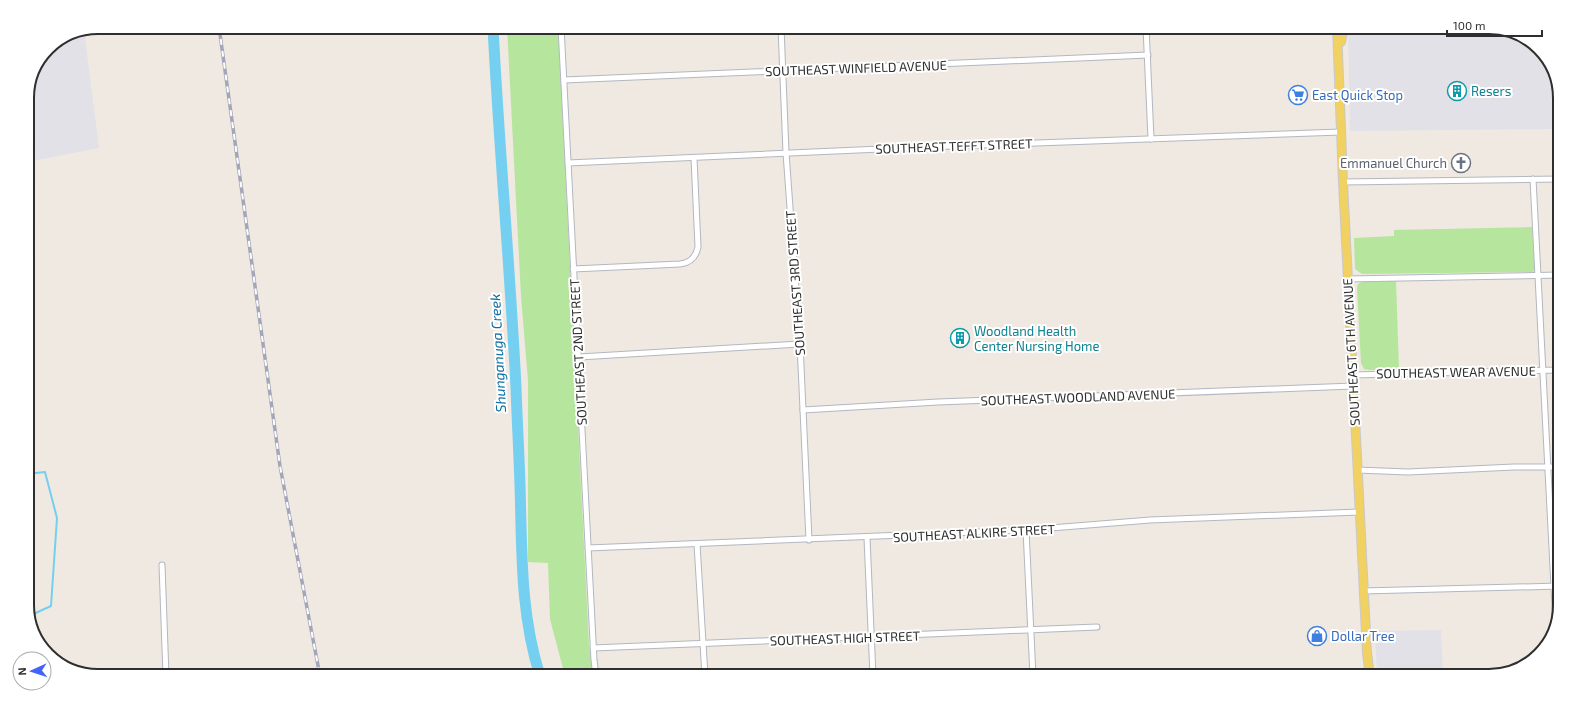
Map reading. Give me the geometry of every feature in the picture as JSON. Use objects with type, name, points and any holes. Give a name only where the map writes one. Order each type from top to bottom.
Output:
[{"type":"main road","name":"SOUTHEAST 6TH AVENUE","points":[[1337,34],[1347,279],[1363,591],[1369,669]]},
{"type":"main road","points":[[1338,53],[1342,34]]},
{"type":"street","name":"SOUTHEAST 2ND STREET","points":[[561,34],[595,669]]},
{"type":"street","name":"SOUTHEAST 3RD STREET","points":[[781,34],[786,153],[800,344],[809,540]]},
{"type":"street","points":[[1146,34],[1151,139]]},
{"type":"street","name":"SOUTHEAST WINFIELD AVENUE","points":[[564,80],[1148,55]]},
{"type":"street","name":"SOUTHEAST TEFFT STREET","points":[[568,163],[926,147],[1341,132]]},
{"type":"street","points":[[573,269],[680,264],[692,259],[698,248],[694,158]]},
{"type":"street","points":[[1363,591],[1553,586],[1532,179]]},
{"type":"street","points":[[1343,182],[1553,179]]},
{"type":"street","points":[[1347,279],[1553,274]]},
{"type":"street","points":[[579,357],[800,344]]},
{"type":"street","name":"SOUTHEAST WEAR AVENUE","points":[[1352,374],[1553,370]]},
{"type":"street","name":"SOUTHEAST WOODLAND AVENUE","points":[[803,410],[938,402],[1353,386]]},
{"type":"street","points":[[1357,470],[1408,472],[1514,467],[1553,468]]},
{"type":"street","name":"SOUTHEAST ALKIRE STREET","points":[[588,548],[867,538],[1026,530],[1150,520],[1359,512]]},
{"type":"street","points":[[1026,530],[1033,669]]},
{"type":"street","points":[[867,538],[873,669]]},
{"type":"street","points":[[697,544],[705,669]]},
{"type":"street","points":[[162,565],[166,669]]},
{"type":"street","name":"SOUTHEAST HIGH STREET","points":[[593,648],[1096,626]]},
{"type":"shaded area","name":"Resers","points":[[1348,34],[1502,35],[1514,39],[1528,47],[1534,53],[1546,69],[1552,85],[1553,129],[1350,131]]},
{"type":"shaded area","points":[[85,36],[99,148],[34,160],[34,93],[36,81],[47,59],[56,50],[77,37]]},
{"type":"shaded area","points":[[1441,630],[1443,669],[1377,669],[1375,631]]},
{"type":"green space","points":[[507,34],[558,34],[589,645],[592,669],[563,669],[550,619],[548,563],[528,562],[528,381],[521,296]]},
{"type":"green space","points":[[1532,227],[1535,270],[1533,272],[1362,274],[1355,269],[1354,238],[1394,236],[1394,230]]},
{"type":"green space","points":[[1396,281],[1399,370],[1364,369],[1361,363],[1358,284],[1362,282]]},
{"type":"waterway","name":"Shunganuga Creek","points":[[493,34],[516,387],[523,581],[529,629],[538,669]]},
{"type":"waterway","points":[[34,473],[45,472],[57,518],[51,606],[34,614]]},
{"type":"railway","points":[[220,34],[280,466],[319,669]]},
{"type":"place","name":"Resers","points":[[1457,91]]},
{"type":"place","name":"East Quick Stop","points":[[1298,95]]},
{"type":"place","name":"Emmanuel Church","points":[[1461,163]]},
{"type":"place","name":"Woodland Health Center Nursing Home","points":[[960,338]]},
{"type":"place","name":"Dollar Tree","points":[[1317,636]]}]
